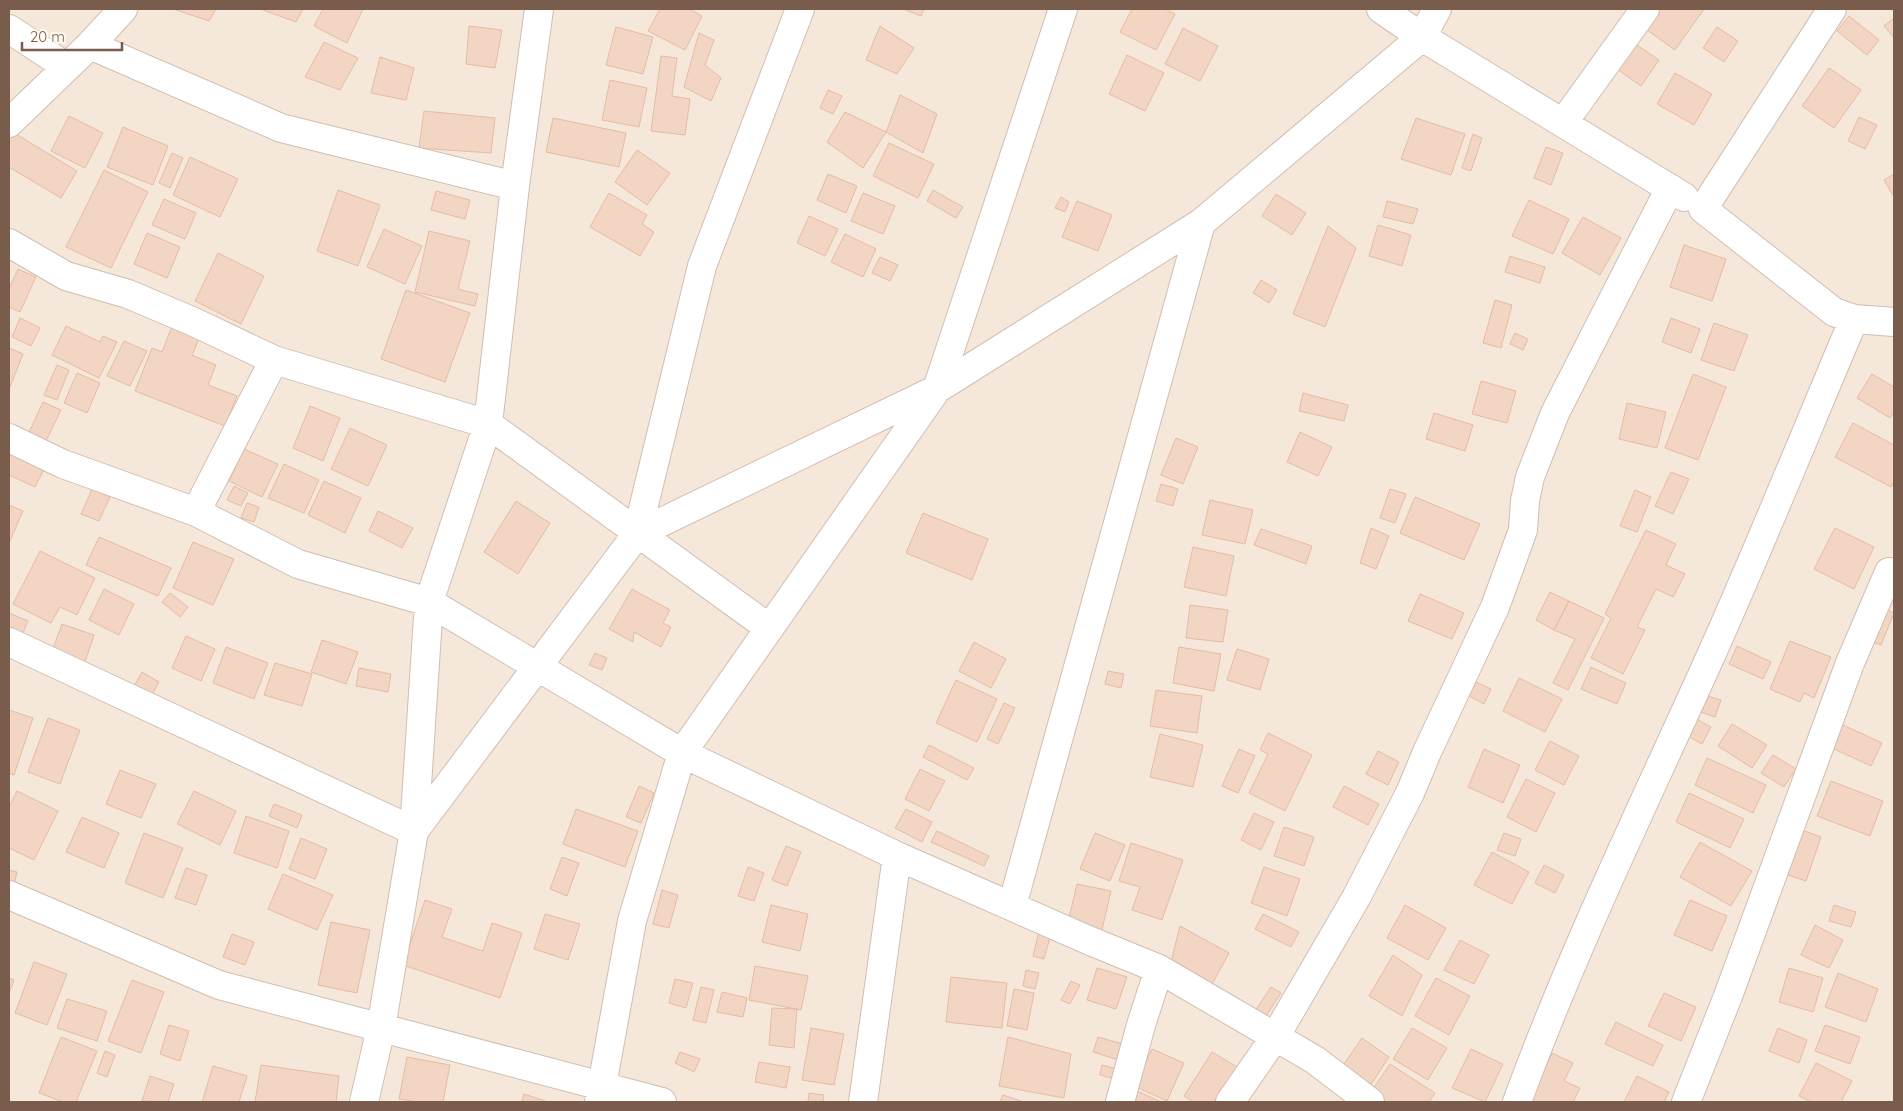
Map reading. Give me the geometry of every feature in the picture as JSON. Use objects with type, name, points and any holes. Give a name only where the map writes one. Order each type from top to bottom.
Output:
[{"type":"street","points":[[9,123],[90,45],[123,9]]},
{"type":"street","points":[[364,1102],[381,1028],[414,831],[430,602],[488,424],[515,186],[539,9]]},
{"type":"street","points":[[414,831],[637,534],[702,266],[800,9]]},
{"type":"street","points":[[600,1094],[632,921],[682,753],[937,389],[1063,9]]},
{"type":"street","points":[[1381,9],[1422,37],[1703,209],[1834,312],[1854,319],[1894,322]]},
{"type":"street","points":[[637,534],[937,389],[1201,223],[1422,37],[1437,9]]},
{"type":"street","points":[[1563,123],[1645,9]]},
{"type":"street","points":[[1703,209],[1832,9]]},
{"type":"street","points":[[9,30],[67,67]]},
{"type":"street","points":[[90,45],[281,128],[515,186]]},
{"type":"street","points":[[1230,1102],[1275,1037],[1356,898],[1410,793],[1427,752],[1495,607],[1523,530],[1525,501],[1530,477],[1555,413],[1670,188]]},
{"type":"street","points":[[1012,906],[1201,223]]},
{"type":"street","points":[[9,243],[66,276],[128,294],[194,322],[274,360],[488,424],[769,628]]},
{"type":"street","points":[[1517,1102],[1531,1063],[1615,867],[1709,660],[1854,319]]},
{"type":"street","points":[[196,512],[274,360]]},
{"type":"street","points":[[9,438],[63,464],[196,512],[298,564],[430,602],[682,753],[898,856],[1088,940],[1159,969],[1315,1060],[1370,1102]]},
{"type":"street","points":[[1686,1102],[1728,996],[1850,663],[1892,569]]},
{"type":"street","points":[[9,642],[414,831]]},
{"type":"street","points":[[863,1102],[898,856]]},
{"type":"street","points":[[9,895],[219,985],[381,1028],[600,1094],[662,1102]]},
{"type":"street","points":[[1120,1102],[1141,1024],[1159,969]]},
{"type":"shaded area","points":[[9,9],[1894,9],[1894,1102],[9,1102]]},
{"type":"building","points":[[173,9],[216,9],[209,21]]},
{"type":"building","points":[[263,9],[303,9],[296,22]]},
{"type":"building","points":[[323,9],[363,9],[347,43],[314,26]]},
{"type":"building","points":[[660,9],[689,9],[702,16],[685,50],[648,31]]},
{"type":"building","points":[[903,9],[924,9],[921,16]]},
{"type":"building","points":[[1132,9],[1165,9],[1175,14],[1156,50],[1120,32]]},
{"type":"building","points":[[1656,9],[1704,9],[1675,50],[1643,27]]},
{"type":"building","points":[[1849,16],[1879,40],[1867,55],[1837,31]]},
{"type":"building","points":[[1894,18],[1894,38],[1884,26]]},
{"type":"building","points":[[469,26],[502,30],[495,68],[466,64]]},
{"type":"building","points":[[880,26],[914,48],[897,74],[866,60]]},
{"type":"building","points":[[616,27],[653,37],[643,74],[606,65]]},
{"type":"building","points":[[1717,27],[1738,41],[1724,62],[1703,48]]},
{"type":"building","points":[[1183,28],[1218,46],[1200,81],[1165,64]]},
{"type":"building","points":[[699,33],[714,40],[705,65],[721,78],[711,101],[684,87]]},
{"type":"building","points":[[1631,41],[1659,60],[1641,86],[1614,67]]},
{"type":"building","points":[[324,42],[358,58],[340,90],[305,77]]},
{"type":"building","points":[[1127,55],[1164,73],[1145,111],[1109,94]]},
{"type":"building","points":[[661,56],[677,58],[672,96],[690,99],[685,135],[651,131]]},
{"type":"building","points":[[380,57],[414,68],[406,100],[371,93]]},
{"type":"building","points":[[1829,68],[1861,90],[1834,128],[1802,106]]},
{"type":"building","points":[[1675,73],[1712,94],[1694,125],[1657,104]]},
{"type":"building","points":[[610,80],[647,88],[639,127],[602,120]]},
{"type":"building","points":[[828,90],[842,96],[833,114],[820,108]]},
{"type":"building","points":[[900,95],[937,114],[923,153],[886,132]]},
{"type":"building","points":[[424,111],[495,118],[491,153],[419,148]]},
{"type":"building","points":[[845,112],[886,132],[863,168],[827,142]]},
{"type":"building","points":[[69,116],[103,133],[85,168],[51,151]]},
{"type":"building","points":[[1859,117],[1877,125],[1865,149],[1848,141]]},
{"type":"building","points":[[553,118],[626,133],[619,167],[546,152]]},
{"type":"building","points":[[1416,118],[1465,134],[1451,175],[1401,159]]},
{"type":"building","points":[[123,127],[168,146],[153,185],[107,167]]},
{"type":"building","points":[[11,131],[77,171],[61,198],[9,167],[9,134]]},
{"type":"building","points":[[1473,134],[1482,138],[1471,171],[1462,168]]},
{"type":"building","points":[[889,143],[934,164],[918,198],[873,176]]},
{"type":"building","points":[[1546,147],[1563,153],[1551,185],[1534,178]]},
{"type":"building","points":[[637,150],[670,173],[647,205],[615,182]]},
{"type":"building","points":[[172,153],[183,158],[170,188],[159,183]]},
{"type":"building","points":[[190,157],[238,179],[220,217],[173,195]]},
{"type":"building","points":[[104,170],[148,192],[111,268],[66,247]]},
{"type":"building","points":[[828,174],[857,186],[846,213],[817,200]]},
{"type":"building","points":[[1894,174],[1894,197],[1884,180]]},
{"type":"building","points":[[338,190],[380,205],[358,266],[317,251]]},
{"type":"building","points":[[933,190],[963,207],[956,218],[927,201]]},
{"type":"building","points":[[436,191],[470,200],[465,219],[431,210]]},
{"type":"building","points":[[609,193],[647,215],[642,224],[654,232],[640,256],[590,227]]},
{"type":"building","points":[[863,193],[895,206],[883,234],[851,221]]},
{"type":"building","points":[[1276,194],[1306,213],[1292,235],[1262,216]]},
{"type":"building","points":[[1061,197],[1069,202],[1065,212],[1055,208]]},
{"type":"building","points":[[164,199],[196,213],[185,239],[152,225]]},
{"type":"building","points":[[1529,200],[1569,219],[1553,254],[1512,236]]},
{"type":"building","points":[[1077,201],[1112,215],[1098,251],[1062,237]]},
{"type":"building","points":[[1387,201],[1418,209],[1413,224],[1383,217]]},
{"type":"building","points":[[809,216],[838,229],[825,256],[797,243]]},
{"type":"building","points":[[1583,217],[1621,238],[1600,275],[1562,253]]},
{"type":"building","points":[[1378,225],[1411,235],[1402,266],[1369,256]]},
{"type":"building","points":[[1328,226],[1356,248],[1325,327],[1293,314]]},
{"type":"building","points":[[384,229],[422,246],[405,284],[367,267]]},
{"type":"building","points":[[429,231],[470,241],[458,289],[478,294],[475,306],[415,292]]},
{"type":"building","points":[[147,233],[180,247],[167,278],[134,264]]},
{"type":"building","points":[[845,234],[876,249],[863,277],[831,262]]},
{"type":"building","points":[[1684,245],[1726,259],[1712,301],[1670,287]]},
{"type":"building","points":[[218,253],[264,276],[241,324],[195,301]]},
{"type":"building","points":[[1510,256],[1545,267],[1540,283],[1505,272]]},
{"type":"building","points":[[880,257],[898,265],[890,281],[872,273]]},
{"type":"building","points":[[18,269],[36,277],[20,312],[9,307],[9,289]]},
{"type":"building","points":[[1261,280],[1277,290],[1269,303],[1253,293]]},
{"type":"building","points":[[406,290],[470,313],[445,382],[381,359]]},
{"type":"building","points":[[1495,300],[1512,305],[1501,348],[1483,343]]},
{"type":"building","points":[[20,318],[40,328],[31,346],[12,337]]},
{"type":"building","points":[[1671,318],[1700,329],[1691,353],[1662,342]]},
{"type":"building","points":[[1714,323],[1748,335],[1734,371],[1701,360]]},
{"type":"building","points":[[66,326],[100,342],[103,336],[117,342],[99,378],[52,355]]},
{"type":"building","points":[[172,326],[200,337],[192,355],[216,365],[208,385],[237,396],[225,426],[135,391],[152,348],[162,352]]},
{"type":"building","points":[[1515,333],[1528,339],[1523,350],[1510,344]]},
{"type":"building","points":[[124,341],[147,351],[130,386],[107,376]]},
{"type":"building","points":[[9,348],[23,354],[10,387],[9,386]]},
{"type":"building","points":[[57,365],[69,370],[57,400],[44,395]]},
{"type":"building","points":[[77,373],[100,383],[87,413],[64,403]]},
{"type":"building","points":[[1693,374],[1726,387],[1698,460],[1665,448]]},
{"type":"building","points":[[1872,374],[1894,387],[1894,412],[1890,418],[1857,398]]},
{"type":"building","points":[[1481,381],[1516,391],[1507,423],[1472,414]]},
{"type":"building","points":[[1303,393],[1348,405],[1344,421],[1299,411]]},
{"type":"building","points":[[43,402],[61,410],[44,445],[27,437]]},
{"type":"building","points":[[1627,403],[1666,412],[1657,448],[1619,439]]},
{"type":"building","points":[[310,406],[340,418],[323,461],[293,448]]},
{"type":"building","points":[[1434,413],[1473,425],[1465,451],[1426,439]]},
{"type":"building","points":[[1853,423],[1894,445],[1894,481],[1891,487],[1835,457]]},
{"type":"building","points":[[350,428],[387,445],[368,486],[331,469]]},
{"type":"building","points":[[1300,432],[1332,447],[1318,476],[1287,462]]},
{"type":"building","points":[[1176,438],[1198,447],[1183,484],[1161,475]]},
{"type":"building","points":[[244,449],[278,464],[262,497],[229,481]]},
{"type":"building","points":[[9,453],[44,469],[35,487],[9,475]]},
{"type":"building","points":[[284,464],[319,480],[304,513],[268,498]]},
{"type":"building","points":[[1671,472],[1689,479],[1673,514],[1655,506]]},
{"type":"building","points":[[324,481],[361,498],[345,533],[308,515]]},
{"type":"building","points":[[1161,484],[1178,489],[1173,506],[1156,501]]},
{"type":"building","points":[[234,486],[248,493],[241,506],[227,500]]},
{"type":"building","points":[[92,489],[110,497],[99,521],[81,514]]},
{"type":"building","points":[[1390,489],[1406,494],[1395,523],[1380,518]]},
{"type":"building","points":[[1635,490],[1651,497],[1637,532],[1620,526]]},
{"type":"building","points":[[1415,497],[1480,524],[1464,560],[1400,533]]},
{"type":"building","points":[[1210,500],[1253,510],[1245,544],[1202,535]]},
{"type":"building","points":[[516,501],[550,523],[518,574],[484,552]]},
{"type":"building","points":[[247,503],[259,507],[254,522],[241,518]]},
{"type":"building","points":[[9,505],[23,511],[9,543]]},
{"type":"building","points":[[378,511],[413,528],[402,548],[369,531]]},
{"type":"building","points":[[923,513],[988,539],[972,580],[906,553]]},
{"type":"building","points":[[1371,528],[1389,536],[1376,569],[1360,563]]},
{"type":"building","points":[[1835,528],[1874,547],[1854,589],[1814,569]]},
{"type":"building","points":[[1261,529],[1312,546],[1306,564],[1254,545]]},
{"type":"building","points":[[1646,530],[1676,544],[1666,565],[1685,574],[1673,597],[1656,589],[1637,627],[1645,630],[1623,674],[1591,658],[1611,618],[1605,614]]},
{"type":"building","points":[[99,537],[171,568],[158,596],[86,565]]},
{"type":"building","points":[[193,542],[234,559],[213,605],[173,588]]},
{"type":"building","points":[[1193,547],[1234,556],[1226,596],[1184,587]]},
{"type":"building","points":[[40,551],[95,578],[77,615],[60,607],[51,623],[13,604]]},
{"type":"building","points":[[104,589],[134,604],[119,635],[89,620]]},
{"type":"building","points":[[632,589],[670,610],[663,623],[671,627],[661,647],[634,632],[633,642],[609,629]]},
{"type":"building","points":[[1550,592],[1569,601],[1554,630],[1536,620]]},
{"type":"building","points":[[170,593],[188,607],[180,617],[162,602]]},
{"type":"building","points":[[1420,594],[1464,613],[1452,639],[1408,621]]},
{"type":"building","points":[[1569,601],[1604,618],[1568,690],[1553,683],[1575,639],[1554,630]]},
{"type":"building","points":[[1190,605],[1228,610],[1223,642],[1186,638]]},
{"type":"building","points":[[1880,607],[1894,613],[1881,645],[1867,640]]},
{"type":"building","points":[[9,613],[28,621],[20,640],[9,635]]},
{"type":"building","points":[[62,624],[94,635],[83,668],[50,657]]},
{"type":"building","points":[[186,636],[215,649],[201,681],[172,668]]},
{"type":"building","points":[[322,640],[358,652],[346,684],[311,672]]},
{"type":"building","points":[[1790,641],[1831,657],[1814,698],[1804,693],[1800,702],[1770,689]]},
{"type":"building","points":[[974,642],[1006,659],[991,688],[959,671]]},
{"type":"building","points":[[1737,646],[1771,662],[1763,679],[1729,664]]},
{"type":"building","points":[[226,647],[268,663],[254,699],[213,683]]},
{"type":"building","points":[[1179,647],[1221,654],[1214,691],[1173,683]]},
{"type":"building","points":[[1237,649],[1269,659],[1260,690],[1227,680]]},
{"type":"building","points":[[595,653],[607,658],[602,670],[589,665]]},
{"type":"building","points":[[275,663],[312,674],[302,706],[264,695]]},
{"type":"building","points":[[1591,667],[1626,683],[1617,704],[1581,689]]},
{"type":"building","points":[[359,668],[391,674],[388,692],[356,686]]},
{"type":"building","points":[[1108,671],[1124,674],[1121,688],[1105,684]]},
{"type":"building","points":[[142,672],[159,682],[150,698],[133,688]]},
{"type":"building","points":[[1519,678],[1562,699],[1545,732],[1503,711]]},
{"type":"building","points":[[956,680],[997,699],[977,742],[936,723]]},
{"type":"building","points":[[1476,682],[1491,689],[1484,704],[1469,696]]},
{"type":"building","points":[[1156,690],[1202,696],[1197,733],[1150,726]]},
{"type":"building","points":[[1700,694],[1721,700],[1715,717],[1695,710]]},
{"type":"building","points":[[1004,703],[1015,708],[998,744],[987,739]]},
{"type":"building","points":[[9,710],[33,718],[14,775],[9,773]]},
{"type":"building","points":[[48,718],[80,730],[60,784],[28,772]]},
{"type":"building","points":[[1697,719],[1711,727],[1702,744],[1688,736]]},
{"type":"building","points":[[1732,724],[1767,745],[1752,768],[1718,746]]},
{"type":"building","points":[[1841,724],[1882,743],[1871,766],[1830,747]]},
{"type":"building","points":[[1268,733],[1312,755],[1285,811],[1249,793],[1268,754],[1260,750]]},
{"type":"building","points":[[1160,734],[1203,745],[1193,787],[1150,777]]},
{"type":"building","points":[[1550,741],[1579,756],[1564,785],[1535,770]]},
{"type":"building","points":[[929,745],[974,768],[967,780],[923,757]]},
{"type":"building","points":[[1239,749],[1255,756],[1238,793],[1222,786]]},
{"type":"building","points":[[1484,749],[1520,765],[1503,803],[1468,787]]},
{"type":"building","points":[[1378,751],[1399,762],[1388,785],[1366,774]]},
{"type":"building","points":[[1773,755],[1796,769],[1784,787],[1761,773]]},
{"type":"building","points":[[1707,758],[1766,785],[1753,813],[1695,785]]},
{"type":"building","points":[[920,769],[945,781],[929,811],[905,799]]},
{"type":"building","points":[[120,770],[156,784],[141,818],[106,804]]},
{"type":"building","points":[[1526,779],[1555,793],[1536,832],[1507,817]]},
{"type":"building","points":[[1831,781],[1883,801],[1870,836],[1817,816]]},
{"type":"building","points":[[639,786],[654,793],[641,823],[626,817]]},
{"type":"building","points":[[1344,786],[1379,804],[1368,825],[1333,807]]},
{"type":"building","points":[[17,791],[58,811],[34,860],[9,848],[9,807]]},
{"type":"building","points":[[194,791],[236,811],[220,845],[177,824]]},
{"type":"building","points":[[1689,793],[1744,819],[1730,848],[1676,822]]},
{"type":"building","points":[[274,804],[302,815],[297,828],[269,816]]},
{"type":"building","points":[[576,809],[638,831],[625,867],[563,844]]},
{"type":"building","points":[[906,809],[932,822],[922,842],[895,828]]},
{"type":"building","points":[[1254,813],[1274,822],[1261,850],[1241,840]]},
{"type":"building","points":[[246,816],[289,831],[277,868],[234,853]]},
{"type":"building","points":[[82,817],[119,833],[104,868],[66,852]]},
{"type":"building","points":[[1284,827],[1314,837],[1304,866],[1274,856]]},
{"type":"building","points":[[1802,830],[1821,837],[1806,881],[1788,875]]},
{"type":"building","points":[[937,831],[989,856],[984,866],[931,842]]},
{"type":"building","points":[[144,833],[183,848],[163,898],[125,883]]},
{"type":"building","points":[[1095,833],[1125,845],[1110,881],[1080,869]]},
{"type":"building","points":[[1504,833],[1521,839],[1515,856],[1497,850]]},
{"type":"building","points":[[301,838],[327,849],[315,879],[289,869]]},
{"type":"building","points":[[1700,842],[1752,871],[1731,906],[1680,877]]},
{"type":"building","points":[[1131,843],[1183,860],[1162,920],[1132,910],[1140,887],[1119,881]]},
{"type":"building","points":[[786,846],[801,852],[787,886],[772,880]]},
{"type":"building","points":[[1492,852],[1529,872],[1512,904],[1474,885]]},
{"type":"building","points":[[562,857],[579,863],[567,896],[550,889]]},
{"type":"building","points":[[1544,865],[1564,875],[1555,893],[1535,883]]},
{"type":"building","points":[[748,867],[764,873],[754,901],[738,896]]},
{"type":"building","points":[[1264,867],[1300,879],[1287,916],[1251,903]]},
{"type":"building","points":[[186,868],[207,875],[196,905],[175,898]]},
{"type":"building","points":[[9,870],[17,872],[14,885],[9,884]]},
{"type":"building","points":[[283,874],[333,895],[317,930],[268,909]]},
{"type":"building","points":[[1077,884],[1111,891],[1101,934],[1067,926]]},
{"type":"building","points":[[662,890],[678,895],[669,928],[653,924]]},
{"type":"building","points":[[425,900],[452,909],[442,937],[483,951],[492,923],[522,933],[500,998],[403,965]]},
{"type":"building","points":[[1690,900],[1727,916],[1712,951],[1674,935]]},
{"type":"building","points":[[771,905],[808,914],[800,951],[762,942]]},
{"type":"building","points":[[1405,905],[1446,928],[1428,960],[1387,938]]},
{"type":"building","points":[[1834,905],[1856,912],[1851,927],[1829,921]]},
{"type":"building","points":[[545,914],[580,924],[568,960],[534,949]]},
{"type":"building","points":[[1263,914],[1299,932],[1291,947],[1255,929]]},
{"type":"building","points":[[331,922],[370,930],[357,993],[318,985]]},
{"type":"building","points":[[1815,925],[1843,940],[1829,968],[1801,955]]},
{"type":"building","points":[[1180,926],[1229,953],[1210,988],[1170,966]]},
{"type":"building","points":[[1039,931],[1051,934],[1044,959],[1033,956]]},
{"type":"building","points":[[232,934],[254,942],[245,965],[223,957]]},
{"type":"building","points":[[1460,940],[1489,955],[1474,984],[1444,970]]},
{"type":"building","points":[[1393,955],[1422,975],[1402,1016],[1369,996]]},
{"type":"building","points":[[34,962],[67,974],[47,1025],[15,1013]]},
{"type":"building","points":[[755,966],[808,976],[801,1010],[749,1000]]},
{"type":"building","points":[[1097,968],[1127,977],[1116,1009],[1087,1000]]},
{"type":"building","points":[[1789,968],[1823,978],[1813,1012],[1779,1002]]},
{"type":"building","points":[[1026,970],[1039,973],[1035,989],[1023,986]]},
{"type":"building","points":[[1838,973],[1878,989],[1866,1022],[1825,1007]]},
{"type":"building","points":[[951,977],[1007,983],[1002,1028],[946,1022]]},
{"type":"building","points":[[9,978],[14,980],[9,993]]},
{"type":"building","points":[[1436,978],[1470,996],[1449,1035],[1415,1016]]},
{"type":"building","points":[[675,979],[693,983],[686,1008],[669,1003]]},
{"type":"building","points":[[132,980],[164,992],[141,1053],[108,1041]]},
{"type":"building","points":[[1071,981],[1080,985],[1070,1004],[1061,1000]]},
{"type":"building","points":[[701,987],[714,990],[706,1023],[693,1020]]},
{"type":"building","points":[[1271,987],[1281,993],[1261,1024],[1251,1017]]},
{"type":"building","points":[[1014,989],[1034,993],[1027,1030],[1007,1026]]},
{"type":"building","points":[[722,992],[747,998],[743,1017],[717,1012]]},
{"type":"building","points":[[1664,993],[1696,1007],[1681,1041],[1648,1026]]},
{"type":"building","points":[[67,999],[107,1011],[97,1041],[57,1028]]},
{"type":"building","points":[[772,1008],[797,1009],[794,1048],[769,1045]]},
{"type":"building","points":[[1616,1022],[1663,1045],[1653,1066],[1605,1044]]},
{"type":"building","points":[[169,1025],[189,1031],[180,1061],[160,1054]]},
{"type":"building","points":[[1825,1025],[1860,1037],[1850,1064],[1815,1051]]},
{"type":"building","points":[[811,1028],[844,1034],[834,1085],[802,1080]]},
{"type":"building","points":[[1412,1028],[1447,1048],[1428,1080],[1393,1059]]},
{"type":"building","points":[[1778,1028],[1807,1040],[1799,1063],[1769,1051]]},
{"type":"building","points":[[61,1037],[97,1051],[76,1102],[63,1102],[39,1093]]},
{"type":"building","points":[[1008,1037],[1071,1054],[1064,1098],[999,1086]]},
{"type":"building","points":[[1098,1037],[1130,1046],[1125,1062],[1093,1052]]},
{"type":"building","points":[[1362,1038],[1389,1057],[1368,1089],[1340,1070]]},
{"type":"building","points":[[1152,1049],[1184,1063],[1167,1101],[1134,1086]]},
{"type":"building","points":[[1471,1049],[1503,1064],[1485,1102],[1452,1088]]},
{"type":"building","points":[[105,1051],[115,1055],[107,1077],[97,1073]]},
{"type":"building","points":[[680,1052],[700,1059],[694,1072],[675,1063]]},
{"type":"building","points":[[1212,1052],[1237,1067],[1214,1102],[1193,1102],[1184,1096]]},
{"type":"building","points":[[1552,1053],[1573,1063],[1564,1081],[1580,1088],[1573,1102],[1529,1102]]},
{"type":"building","points":[[407,1057],[450,1065],[443,1102],[418,1102],[399,1099]]},
{"type":"building","points":[[759,1062],[790,1067],[786,1088],[755,1082]]},
{"type":"building","points":[[1816,1063],[1852,1081],[1841,1102],[1811,1102],[1799,1096]]},
{"type":"building","points":[[1390,1064],[1435,1093],[1429,1102],[1374,1102],[1367,1098]]},
{"type":"building","points":[[261,1065],[339,1076],[336,1102],[255,1102]]},
{"type":"building","points":[[1102,1065],[1117,1069],[1115,1079],[1100,1075]]},
{"type":"building","points":[[213,1066],[247,1076],[239,1102],[202,1102]]},
{"type":"building","points":[[150,1076],[174,1084],[168,1102],[142,1101]]},
{"type":"building","points":[[1637,1076],[1669,1092],[1664,1102],[1624,1102]]},
{"type":"building","points":[[1133,1089],[1161,1102],[1130,1102]]},
{"type":"building","points":[[809,1093],[824,1095],[823,1102],[808,1102]]},
{"type":"building","points":[[524,1094],[548,1102],[522,1102]]},
{"type":"building","points":[[1003,1095],[1024,1102],[1000,1102]]}]
